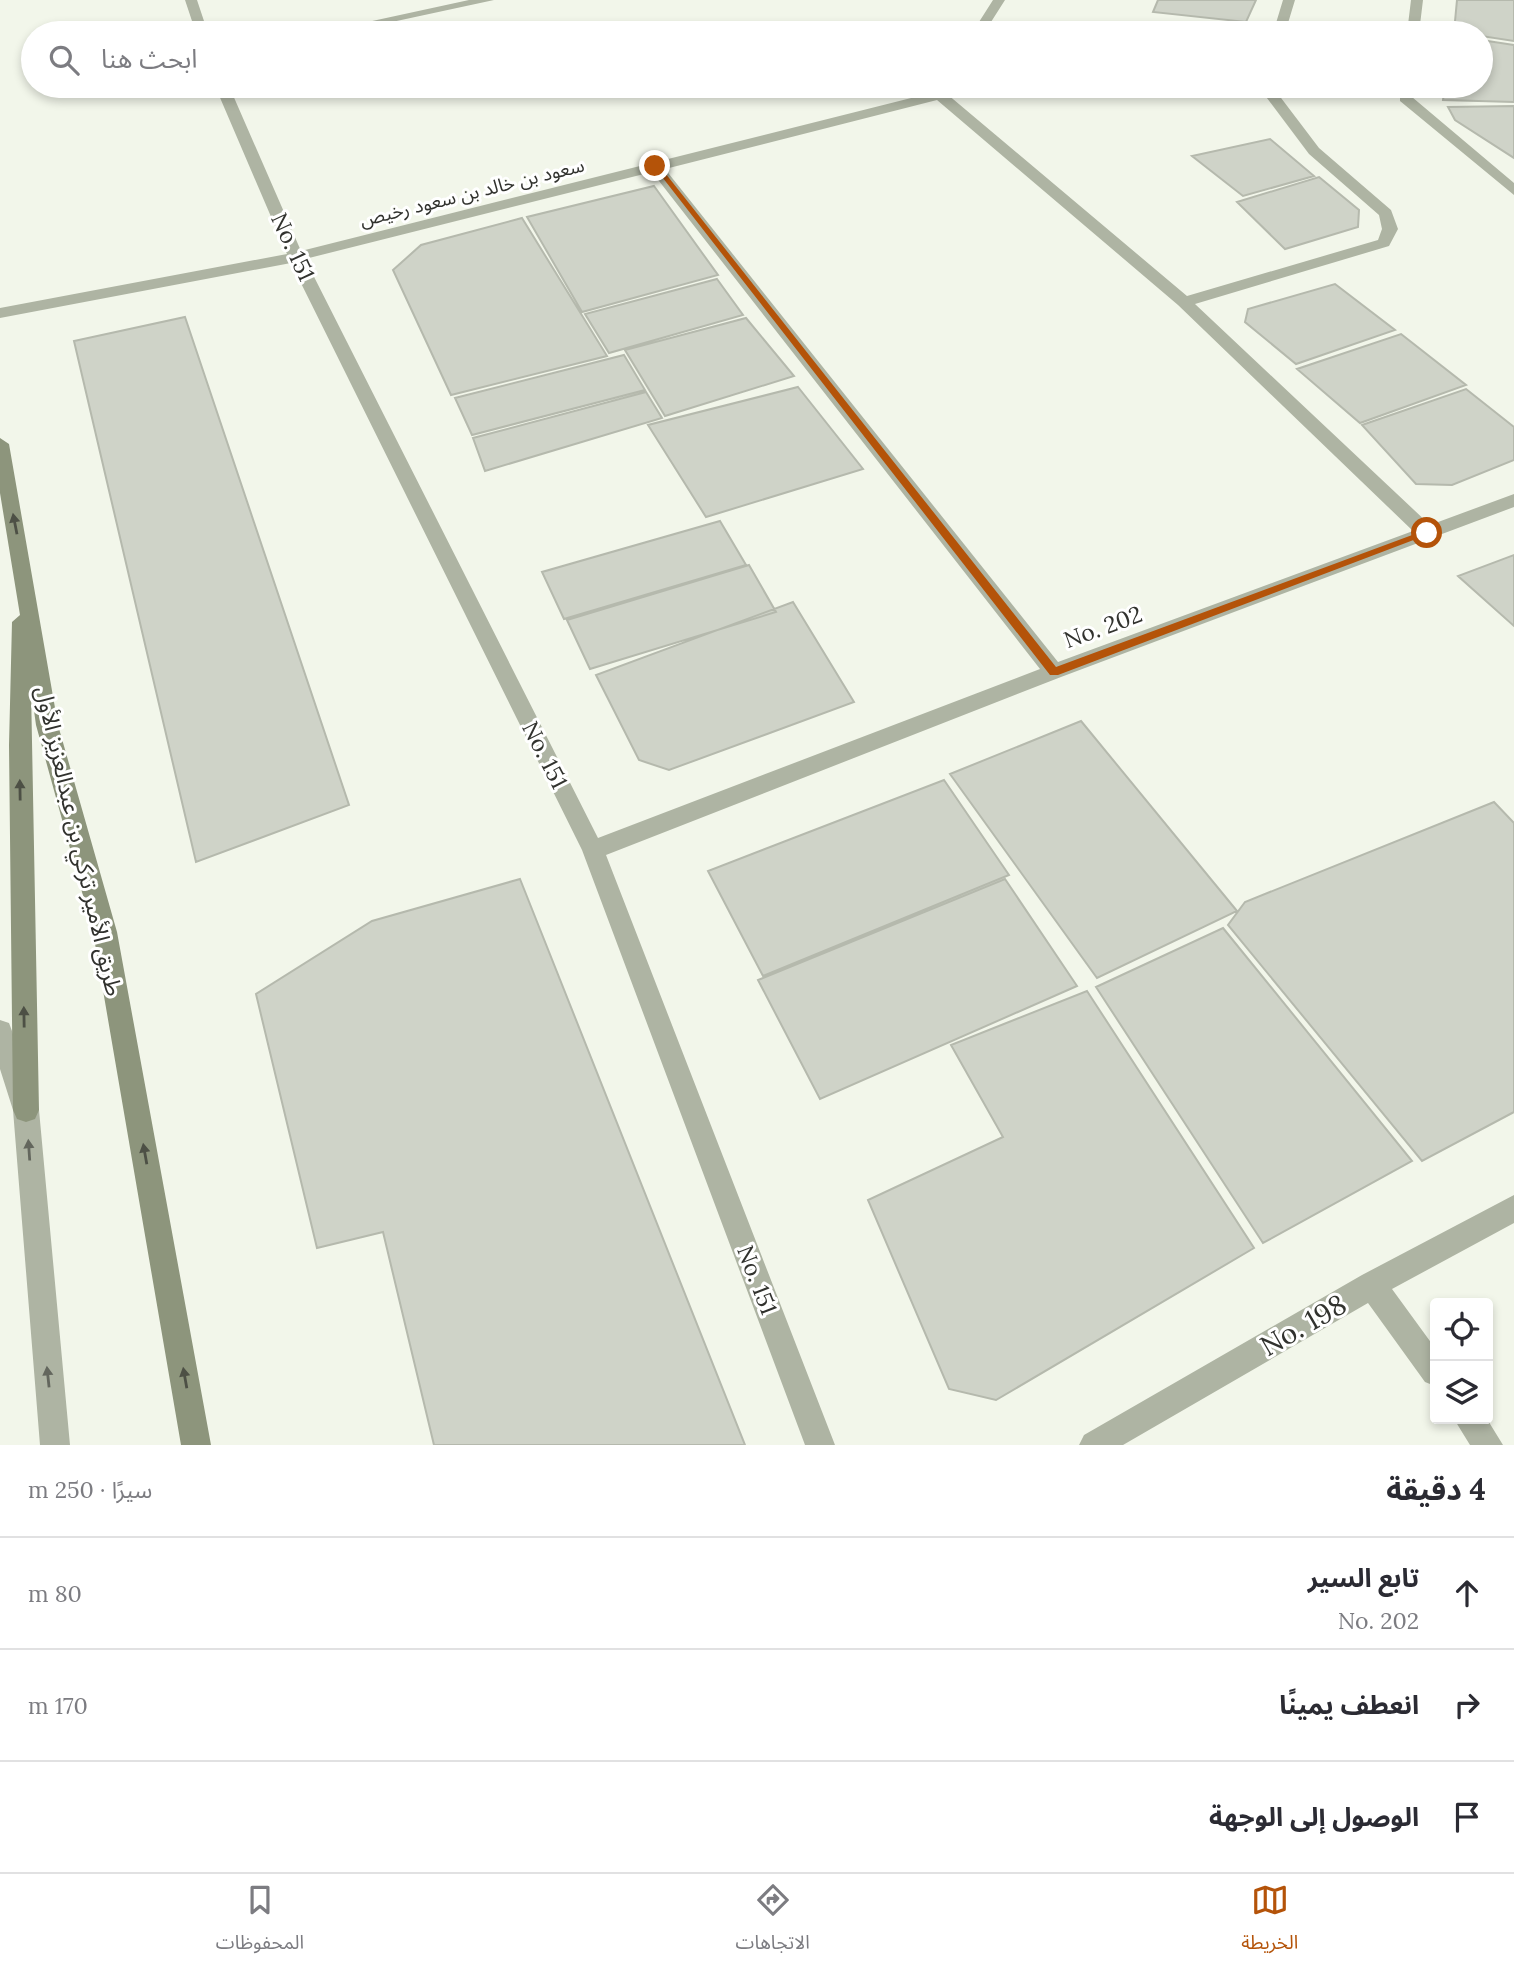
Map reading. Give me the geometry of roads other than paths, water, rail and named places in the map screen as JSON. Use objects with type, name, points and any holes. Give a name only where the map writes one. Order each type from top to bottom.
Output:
[{"type":"main road","name":"طريق الأمير تركي بن عبدالعزيز الأول","points":[[0,444],[22,562],[47,725],[105,932],[196,1445]]},
{"type":"main road","points":[[22,562],[20,745],[26,1110]]},
{"type":"street","points":[[191,0],[198,21]]},
{"type":"street","points":[[382,21],[485,0]]},
{"type":"street","points":[[986,21],[999,0]]},
{"type":"street","points":[[1283,21],[1289,0]]},
{"type":"street","points":[[1414,21],[1417,0]]},
{"type":"street","name":"No. 151","points":[[227,98],[296,257],[593,850],[820,1445]]},
{"type":"street","name":"سعود بن خالد بن سعود رخيص","points":[[0,313],[296,257],[912,98]]},
{"type":"street","points":[[951,98],[1184,302],[1427,533]]},
{"type":"street","points":[[1184,302],[1384,243],[1390,229],[1386,213],[1314,151],[1274,98]]},
{"type":"street","points":[[1405,98],[1514,191]]},
{"type":"street","points":[[655,166],[1054,672]]},
{"type":"street","name":"No. 202","points":[[593,850],[1054,672],[1514,500]]},
{"type":"street","points":[[0,1031],[26,1110],[55,1445]]},
{"type":"street","name":"No. 198","points":[[1094,1445],[1372,1285],[1514,1208]]},
{"type":"street","points":[[1372,1285],[1430,1365]]},
{"type":"street","points":[[1473,1424],[1488,1445]]}]
